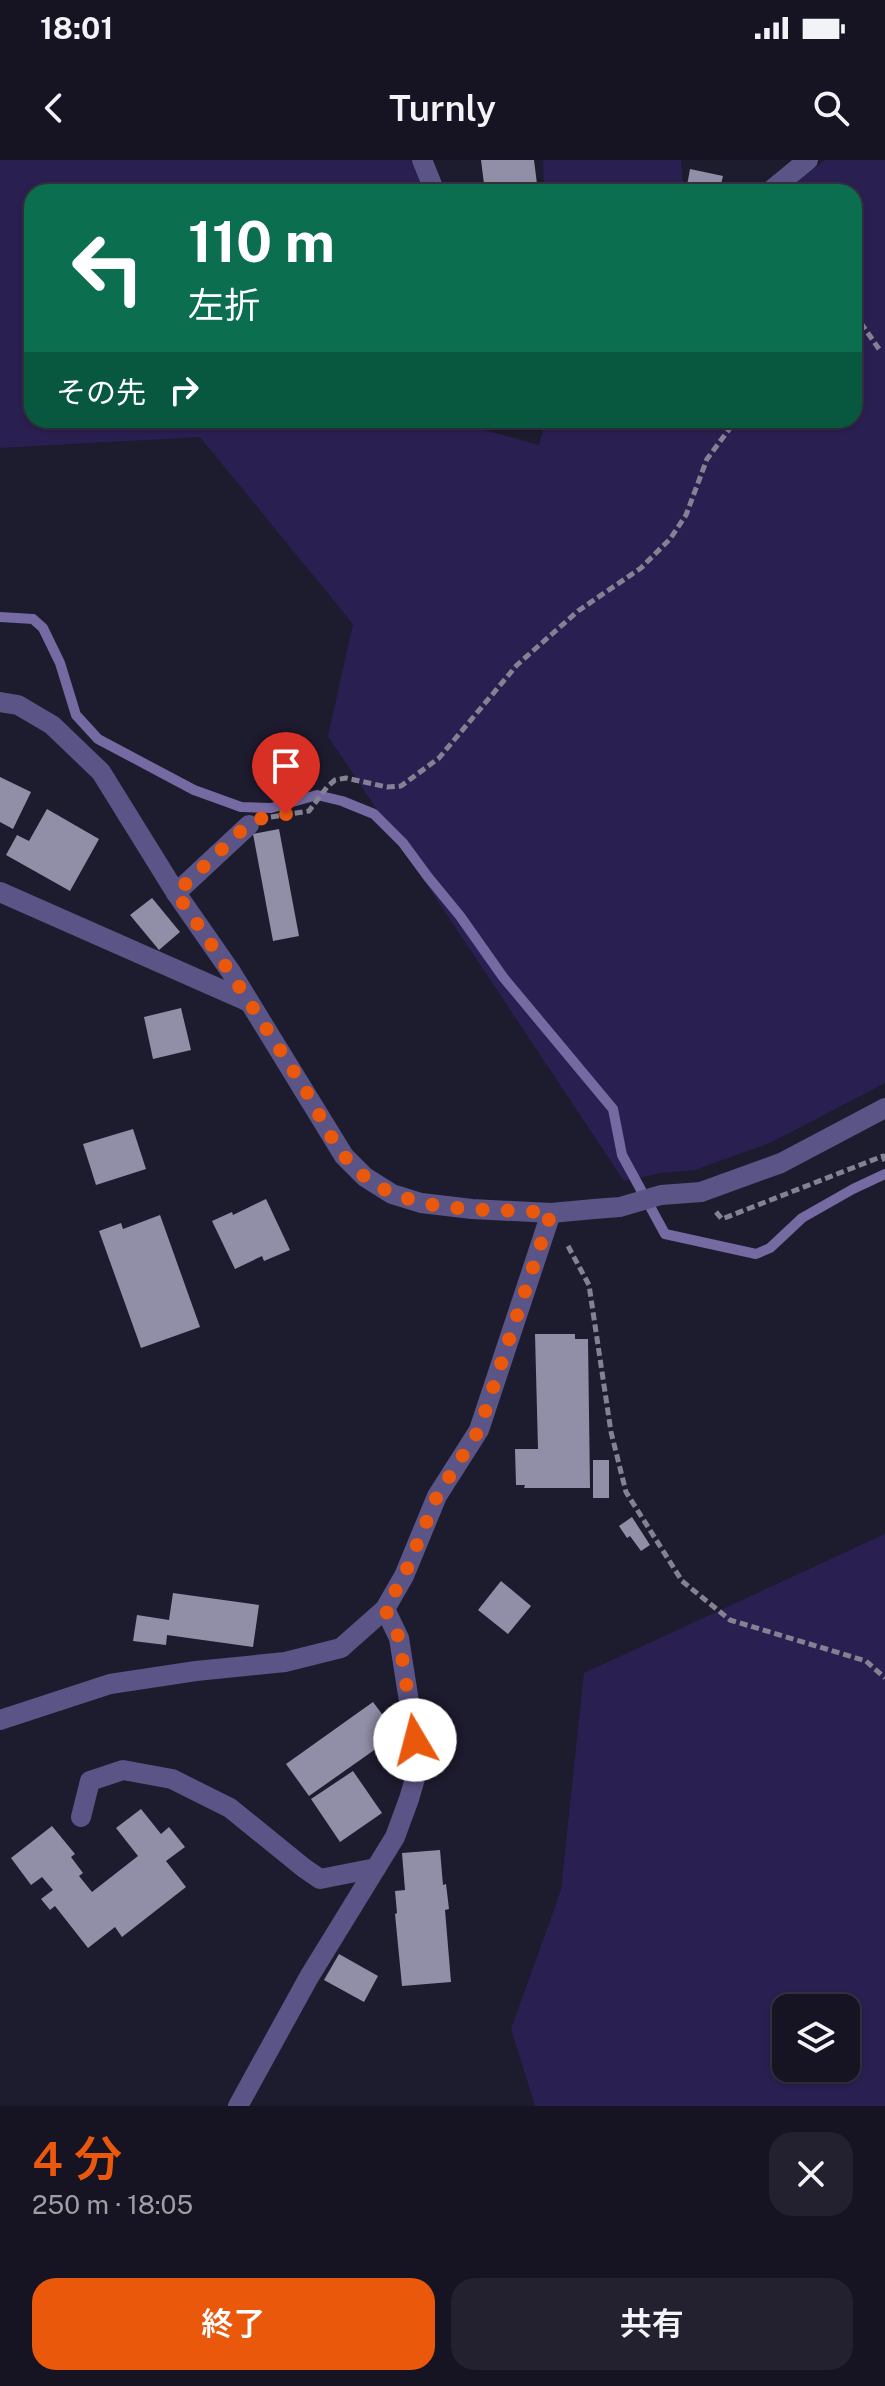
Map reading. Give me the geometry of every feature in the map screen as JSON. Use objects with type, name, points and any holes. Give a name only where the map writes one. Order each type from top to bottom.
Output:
[{"type":"street","points":[[422,160],[432,184]]},
{"type":"street","points":[[779,184],[808,160]]},
{"type":"street","points":[[0,702],[18,705],[52,725],[101,772],[176,893],[231,972],[344,1156],[365,1177],[392,1194],[421,1203],[472,1209],[551,1213],[620,1207],[661,1195],[701,1192],[781,1163],[885,1108]]},
{"type":"street","points":[[176,893],[249,825]]},
{"type":"street","points":[[0,892],[247,1001]]},
{"type":"street","points":[[0,1720],[110,1684],[285,1662],[341,1648],[385,1609],[404,1576],[437,1496],[479,1430],[551,1213]]},
{"type":"street","points":[[238,2106],[309,1977],[395,1837],[419,1765],[399,1638],[385,1609]]},
{"type":"street","points":[[81,1817],[90,1781],[123,1770],[172,1779],[230,1808],[320,1879],[376,1868]]},
{"type":"path","points":[[862,325],[879,349]]},
{"type":"path","points":[[249,825],[262,818],[309,811],[335,780],[346,778],[387,787],[401,786],[415,778],[439,758],[517,665],[578,611],[641,568],[670,539],[686,515],[707,459],[730,428]]},
{"type":"path","points":[[551,1213],[589,1285],[611,1432],[626,1492],[682,1581],[730,1620],[866,1661],[885,1678]]},
{"type":"shaded area","points":[[0,160],[411,160],[421,184],[24,184],[24,428],[477,428],[539,445],[544,428],[862,428],[862,184],[795,184],[825,160],[885,160],[885,1083],[772,1142],[695,1170],[624,1181],[328,736],[353,624],[200,437],[0,448]]},
{"type":"shaded area","points":[[543,160],[681,160],[683,184],[544,184]]},
{"type":"shaded area","points":[[885,1534],[885,2106],[535,2106],[511,2029],[561,1890],[584,1673]]},
{"type":"building","points":[[481,160],[534,160],[537,184],[484,184]]},
{"type":"building","points":[[690,169],[723,176],[721,184],[687,184]]},
{"type":"building","points":[[0,777],[31,792],[13,829],[0,822]]},
{"type":"building","points":[[47,809],[99,839],[70,891],[6,855],[17,835],[29,841]]},
{"type":"building","points":[[279,829],[299,936],[273,941],[253,834]]},
{"type":"building","points":[[152,898],[180,932],[159,950],[130,915]]},
{"type":"building","points":[[181,1008],[191,1050],[153,1059],[144,1017]]},
{"type":"building","points":[[133,1129],[146,1169],[96,1185],[83,1144]]},
{"type":"building","points":[[266,1199],[290,1250],[264,1261],[262,1256],[235,1269],[212,1221]]},
{"type":"building","points":[[160,1215],[200,1327],[141,1348],[99,1231],[121,1223],[123,1229]]},
{"type":"building","points":[[535,1334],[575,1334],[575,1339],[588,1339],[590,1488],[524,1488],[525,1485],[516,1485],[515,1449],[538,1449]]},
{"type":"building","points":[[593,1460],[609,1460],[609,1498],[593,1498]]},
{"type":"building","points":[[632,1517],[650,1545],[641,1551],[619,1526]]},
{"type":"building","points":[[501,1581],[531,1606],[508,1634],[478,1610]]},
{"type":"building","points":[[173,1593],[259,1605],[253,1647],[167,1635],[166,1645],[133,1641],[137,1615],[169,1620]]},
{"type":"building","points":[[373,1702],[397,1734],[309,1796],[286,1764]]},
{"type":"building","points":[[353,1771],[382,1813],[340,1842],[311,1799]]},
{"type":"building","points":[[141,1809],[161,1834],[169,1827],[185,1847],[166,1861],[186,1887],[122,1937],[115,1927],[88,1948],[55,1906],[50,1910],[41,1899],[53,1890],[42,1877],[31,1885],[11,1858],[52,1826],[75,1854],[71,1857],[83,1873],[79,1876],[92,1892],[138,1856],[116,1828]]},
{"type":"building","points":[[440,1850],[449,1909],[445,1910],[451,1982],[402,1986],[395,1891],[405,1890],[402,1853]]},
{"type":"building","points":[[339,1954],[378,1976],[364,2002],[324,1980]]},
{"type":"waterway","points":[[0,617],[33,619],[43,628],[60,663],[76,715],[98,739],[194,790],[241,807],[271,808],[317,795],[374,814],[403,843],[503,977],[613,1109],[622,1155],[665,1234],[756,1254],[770,1248],[802,1218],[885,1174]]},
{"type":"route","points":[[286,814],[262,818],[243,829],[176,893],[231,972],[344,1156],[365,1177],[392,1194],[421,1203],[551,1213],[479,1430],[437,1496],[404,1576],[385,1609],[399,1638],[415,1740]]}]
